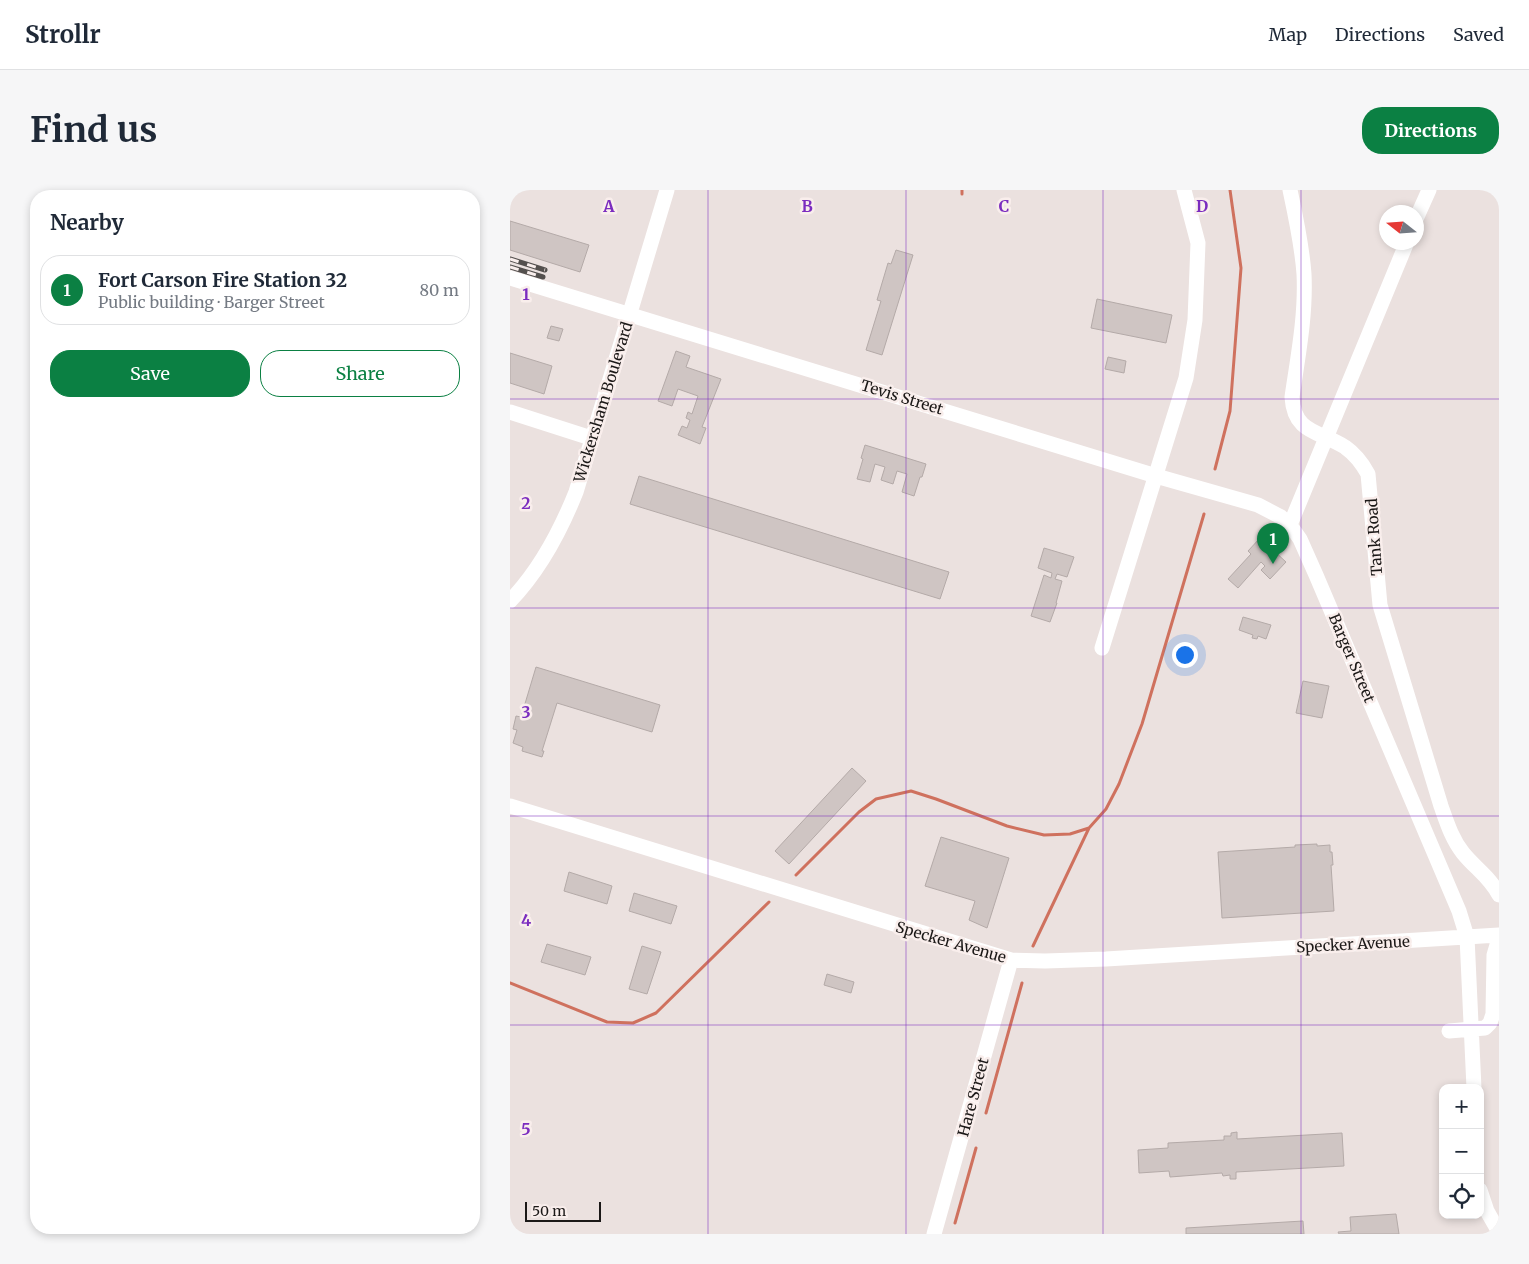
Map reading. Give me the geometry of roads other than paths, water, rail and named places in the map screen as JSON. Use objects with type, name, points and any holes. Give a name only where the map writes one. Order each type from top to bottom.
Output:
[{"type":"street","name":"Wickersham Boulevard","points":[[510,600],[528,580],[553,543],[576,492],[667,190]]},
{"type":"street","points":[[1102,648],[1186,378],[1195,320],[1198,243],[1184,190]]},
{"type":"street","name":"Tank Road","points":[[1290,190],[1300,236],[1304,288],[1302,328],[1292,396],[1293,408],[1301,424],[1345,447],[1362,463],[1368,474],[1380,605],[1441,806],[1456,844],[1463,854],[1489,878],[1499,894]]},
{"type":"street","points":[[1422,205],[1429,190]]},
{"type":"street","points":[[1290,525],[1404,250]]},
{"type":"street","name":"Tevis Street","points":[[510,278],[1156,476],[1258,505],[1281,517],[1290,525]]},
{"type":"street","points":[[510,412],[592,438]]},
{"type":"street","name":"Barger Street","points":[[1290,525],[1300,539],[1316,574],[1458,911],[1467,937],[1474,1084]]},
{"type":"street","name":"Specker Avenue","points":[[510,806],[1010,960],[1056,961],[1498,936]]},
{"type":"street","points":[[1448,1031],[1485,1028],[1490,1023],[1493,1014],[1494,955],[1498,936],[1486,939],[1478,946],[1468,966]]},
{"type":"street","name":"Hare Street","points":[[934,1234],[1010,960]]},
{"type":"street","points":[[1484,1202],[1499,1232]]},
{"type":"waterway","points":[[1215,469],[1230,411],[1241,268],[1230,190]]},
{"type":"waterway","points":[[796,875],[859,812],[876,799],[911,791],[1007,826],[1044,835],[1070,834],[1089,828],[1106,809],[1119,784],[1142,724],[1204,514]]},
{"type":"waterway","points":[[1033,946],[1089,828]]},
{"type":"waterway","points":[[510,983],[607,1022],[633,1023],[656,1013],[769,902]]},
{"type":"waterway","points":[[986,1113],[1022,983]]},
{"type":"waterway","points":[[955,1223],[976,1148]]},
{"type":"railway","points":[[510,259],[545,270]]},
{"type":"railway","points":[[510,267],[543,277]]},
{"type":"place","name":"Fort Carson Fire Station 32","points":[[1273,564]]}]
